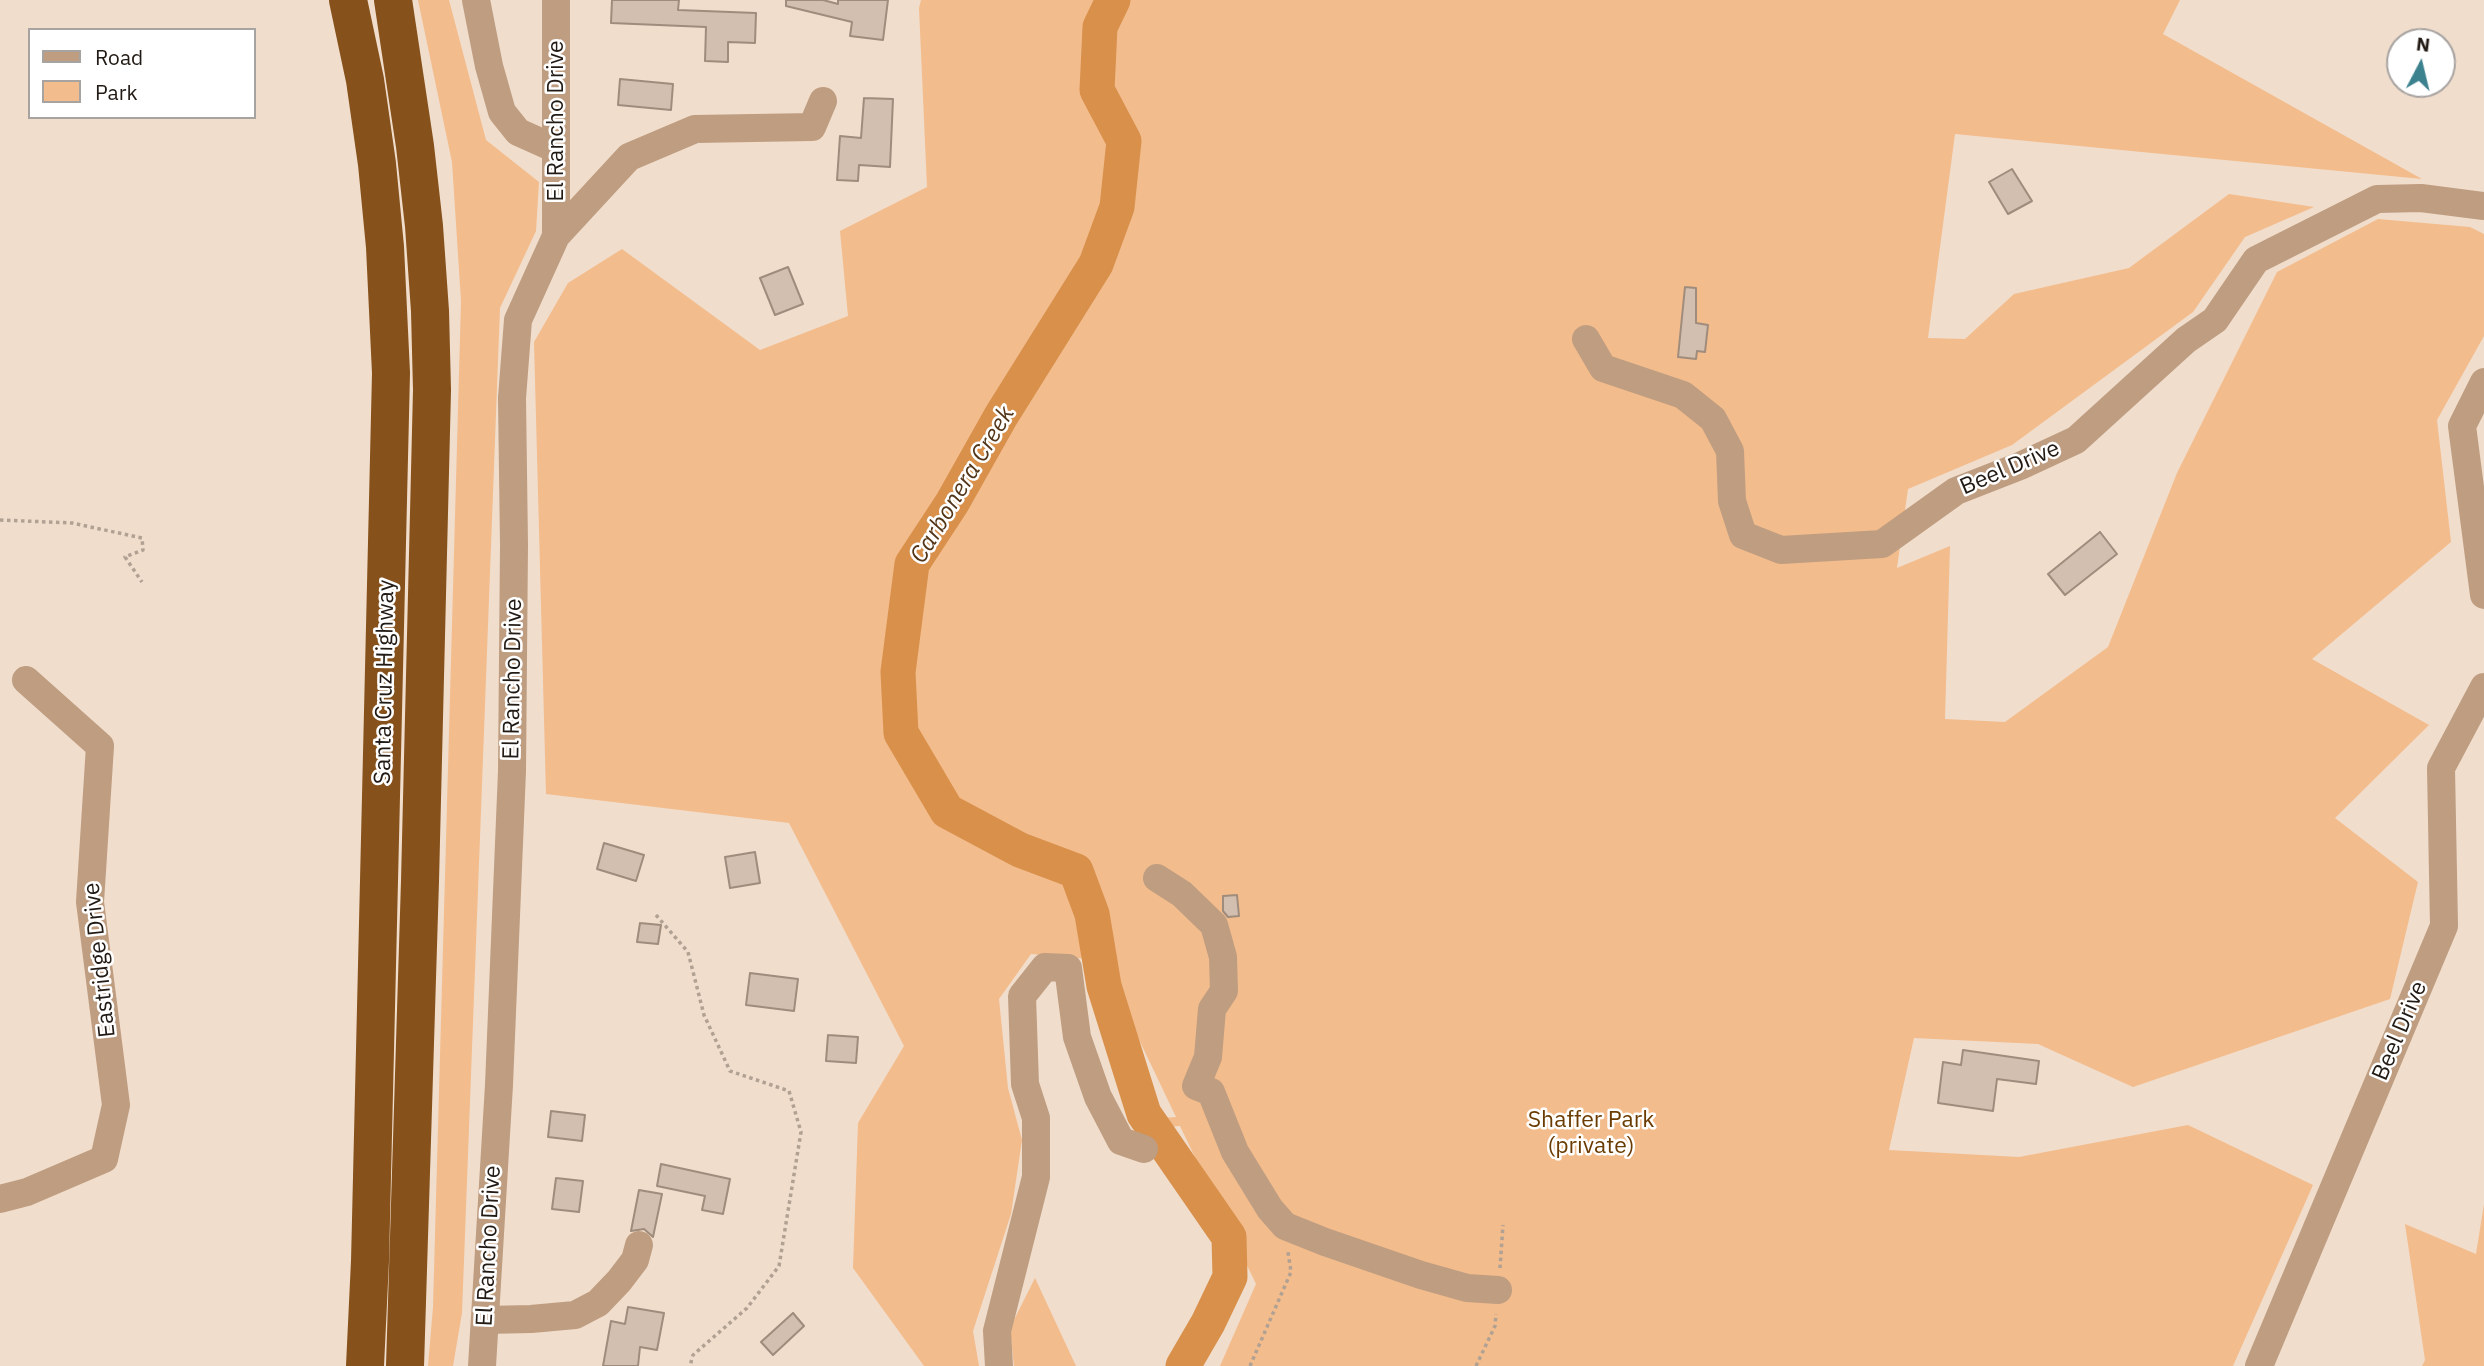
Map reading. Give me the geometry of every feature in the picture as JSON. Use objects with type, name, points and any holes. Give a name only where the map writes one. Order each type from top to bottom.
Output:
[{"type":"highway","name":"Santa Cruz Highway","points":[[348,0],[365,80],[377,164],[385,247],[391,373],[370,1261],[365,1366]]},
{"type":"highway","name":"Santa Cruz Highway","points":[[393,0],[424,226],[432,390],[405,1366]]},
{"type":"street","points":[[476,0],[489,66],[502,113],[518,132],[556,149]]},
{"type":"street","name":"El Rancho Drive","points":[[482,1366],[499,1085],[512,771],[512,398],[518,320],[556,236],[556,0]]},
{"type":"street","points":[[556,236],[629,157],[695,129],[812,127],[823,101]]},
{"type":"street","name":"Beel Drive","points":[[1586,339],[1603,368],[1683,395],[1713,419],[1730,450],[1732,500],[1743,535],[1782,550],[1882,544],[1956,491],[2076,440],[2186,340],[2215,320],[2256,260],[2377,199],[2421,198],[2484,206]]},
{"type":"street","points":[[2483,581],[2462,426],[2484,382]]},
{"type":"street","name":"Eastridge Drive","points":[[0,1199],[27,1192],[104,1159],[116,1105],[90,902],[100,747],[26,680]]},
{"type":"street","name":"Beel Drive","points":[[2259,1366],[2444,926],[2441,768],[2484,687]]},
{"type":"street","points":[[1157,878],[1182,894],[1214,925],[1223,957],[1224,990],[1212,1009],[1208,1057],[1196,1086],[1211,1093],[1235,1152],[1270,1209],[1284,1226],[1421,1275],[1467,1288],[1498,1290]]},
{"type":"street","points":[[999,1366],[997,1331],[1035,1177],[1036,1118],[1025,1084],[1022,996],[1045,967],[1068,968],[1077,1037],[1098,1097],[1121,1141],[1144,1149]]},
{"type":"street","points":[[485,1320],[575,1315],[598,1303],[619,1281],[635,1260],[639,1245]]},
{"type":"path","points":[[0,520],[72,523],[142,538],[143,550],[125,557],[142,582]]},
{"type":"path","points":[[656,915],[688,952],[704,1015],[730,1071],[789,1091],[801,1132],[779,1266],[747,1308],[693,1355],[690,1366]]},
{"type":"path","points":[[1250,1366],[1291,1272],[1284,1226]]},
{"type":"green space","points":[[418,0],[449,0],[486,140],[539,182],[536,231],[500,308],[462,1313],[453,1366],[428,1366],[433,1307],[461,301],[452,162]]},
{"type":"green space","name":"Shaffer Park (private)","points":[[921,0],[2180,0],[2163,34],[2422,179],[1955,134],[1928,338],[1965,339],[2014,294],[2129,268],[2229,194],[2314,207],[2245,237],[2193,312],[2012,445],[1908,489],[1897,568],[1950,546],[1945,719],[2005,722],[2108,647],[2177,473],[2277,272],[2378,219],[2470,227],[2484,234],[2484,336],[2437,420],[2451,542],[2312,659],[2429,725],[2335,818],[2418,882],[2390,999],[2133,1087],[2038,1044],[1914,1038],[1889,1150],[2019,1157],[2188,1125],[2313,1185],[2233,1366],[1220,1366],[1256,1284],[1180,1126],[1168,1127],[1162,1118],[1176,1117],[1101,960],[1031,954],[999,999],[1008,1088],[1022,1140],[1011,1214],[973,1331],[979,1366],[924,1366],[853,1268],[858,1123],[904,1046],[789,823],[546,794],[534,342],[568,283],[622,249],[760,350],[848,316],[840,231],[927,187],[919,8]]},
{"type":"green space","points":[[2484,1204],[2484,1366],[2422,1366],[2425,1360],[2405,1224],[2476,1254]]},
{"type":"green space","points":[[1035,1278],[1076,1366],[1014,1366],[1010,1328]]},
{"type":"building","points":[[612,0],[679,0],[678,10],[756,13],[755,43],[728,42],[728,62],[705,61],[706,27],[611,23]]},
{"type":"building","points":[[786,0],[823,0],[838,4],[838,0],[888,0],[883,40],[850,36],[852,22],[786,6]]},
{"type":"building","points":[[620,79],[673,84],[671,110],[618,105]]},
{"type":"building","points":[[864,98],[893,99],[890,167],[859,165],[858,181],[837,180],[840,136],[861,138]]},
{"type":"building","points":[[2012,169],[2032,201],[2008,214],[1989,182]]},
{"type":"building","points":[[788,267],[803,304],[775,315],[760,278]]},
{"type":"building","points":[[1685,287],[1696,288],[1696,323],[1708,325],[1705,352],[1697,351],[1696,359],[1678,357]]},
{"type":"building","points":[[2100,532],[2117,554],[2065,595],[2048,574]]},
{"type":"building","points":[[604,843],[644,855],[636,881],[597,869]]},
{"type":"building","points":[[755,852],[760,883],[730,888],[725,857]]},
{"type":"building","points":[[1237,895],[1239,916],[1228,917],[1223,911],[1223,896]]},
{"type":"building","points":[[640,923],[661,925],[658,944],[637,942]]},
{"type":"building","points":[[750,973],[798,979],[794,1011],[746,1005]]},
{"type":"building","points":[[828,1035],[858,1037],[856,1063],[826,1061]]},
{"type":"building","points":[[1963,1050],[2039,1061],[2036,1084],[1997,1079],[1993,1111],[1938,1103],[1943,1062],[1961,1065]]},
{"type":"building","points":[[551,1111],[585,1115],[582,1141],[548,1137]]},
{"type":"building","points":[[661,1164],[730,1179],[723,1214],[702,1210],[705,1196],[657,1186]]},
{"type":"building","points":[[556,1178],[583,1181],[579,1212],[552,1209]]},
{"type":"building","points":[[639,1190],[662,1194],[653,1237],[644,1229],[631,1231]]},
{"type":"building","points":[[628,1307],[664,1313],[657,1350],[640,1347],[638,1366],[603,1366],[611,1321],[625,1324]]},
{"type":"building","points":[[793,1313],[804,1326],[773,1355],[761,1342]]},
{"type":"waterway","name":"Carbonera Creek","points":[[1113,0],[1100,27],[1097,90],[1124,141],[1117,207],[1096,264],[1001,416],[952,503],[912,564],[898,672],[901,733],[947,811],[1020,850],[1076,871],[1092,914],[1104,986],[1144,1114],[1229,1237],[1230,1277],[1183,1366]]}]
